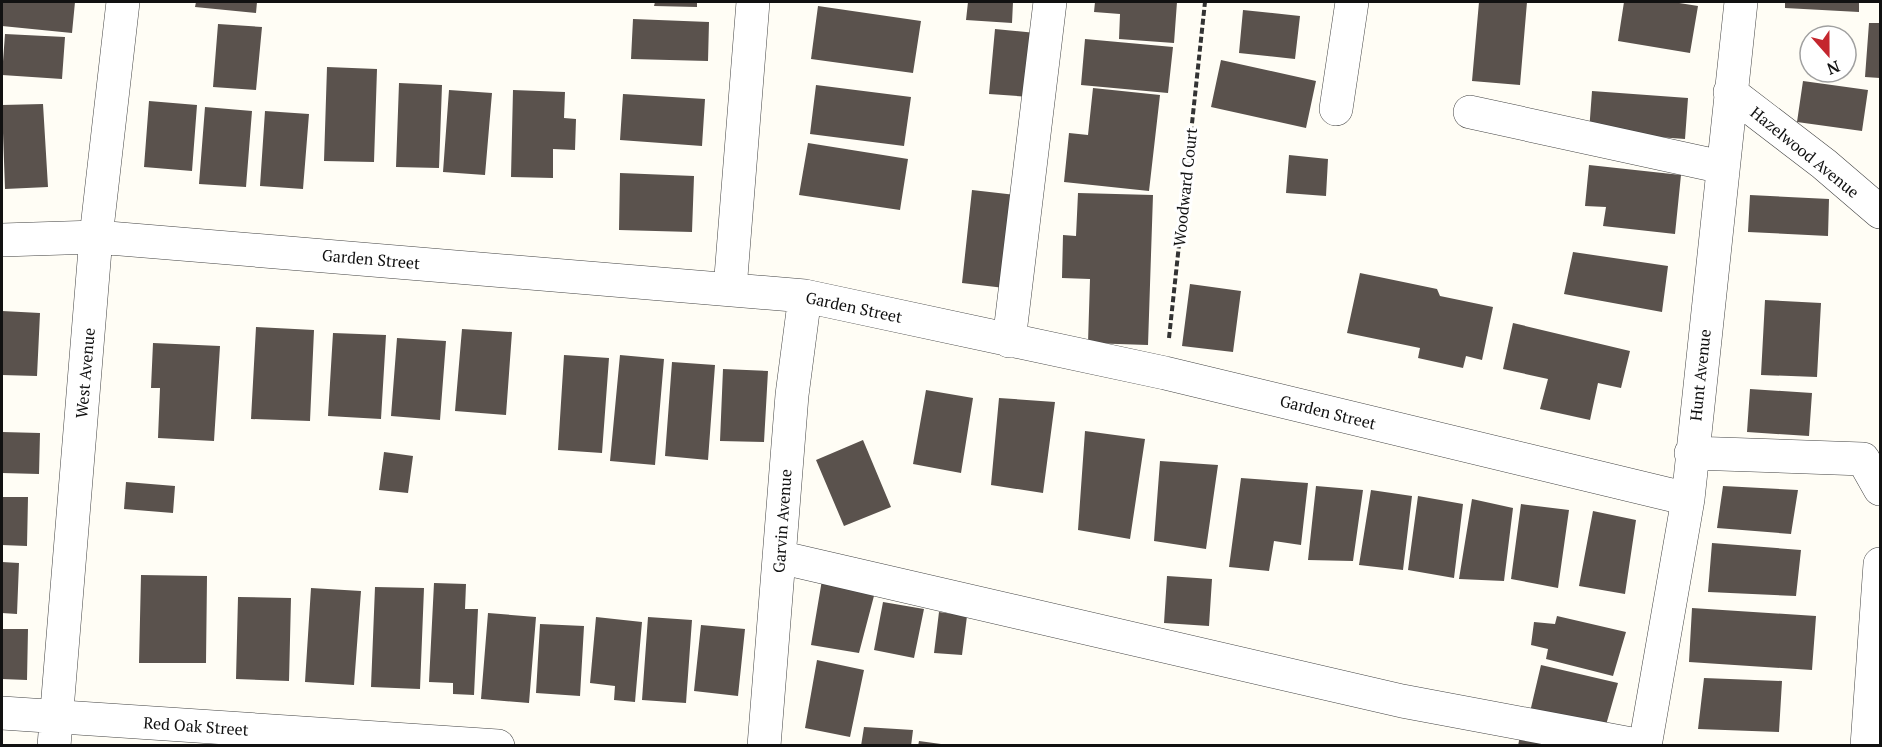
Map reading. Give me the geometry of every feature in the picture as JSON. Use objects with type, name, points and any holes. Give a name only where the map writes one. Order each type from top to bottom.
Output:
[{"type":"street","name":"West Avenue","points":[[55,731],[96,237],[123,2]]},
{"type":"street","points":[[730,289],[753,2]]},
{"type":"street","points":[[1009,341],[1050,2]]},
{"type":"street","points":[[1336,109],[1352,2]]},
{"type":"street","name":"Hunt Avenue","points":[[1644,746],[1688,499],[1691,453],[1741,2]]},
{"type":"street","name":"Hazelwood Avenue","points":[[1730,92],[1824,164],[1881,212]]},
{"type":"street","points":[[1470,112],[1722,167]]},
{"type":"street","name":"Garden Street","points":[[2,240],[96,237],[805,296],[1165,373],[1688,499]]},
{"type":"street","name":"Garvin Avenue","points":[[764,746],[792,395],[805,296]]},
{"type":"street","points":[[1691,453],[1863,459],[1881,489]]},
{"type":"street","points":[[779,557],[1402,701],[1644,746]]},
{"type":"street","points":[[1867,746],[1881,564]]},
{"type":"street","name":"Red Oak Street","points":[[2,713],[55,731],[498,746]]},
{"type":"path","name":"Woodward Court","points":[[1165,373],[1205,2]]},
{"type":"building","points":[[2,2],[75,2],[72,33],[2,26]]},
{"type":"building","points":[[196,2],[257,2],[256,13],[195,7]]},
{"type":"building","points":[[655,2],[697,2],[697,7],[654,6]]},
{"type":"building","points":[[968,2],[1013,2],[1012,23],[966,20]]},
{"type":"building","points":[[1095,2],[1177,2],[1174,43],[1119,39],[1120,14],[1094,12]]},
{"type":"building","points":[[1479,2],[1527,2],[1520,85],[1472,81]]},
{"type":"building","points":[[1624,2],[1673,2],[1698,6],[1690,53],[1618,41]]},
{"type":"building","points":[[1785,2],[1859,2],[1859,12],[1785,8]]},
{"type":"building","points":[[818,6],[921,21],[913,73],[811,59]]},
{"type":"building","points":[[1243,10],[1300,16],[1295,59],[1239,53]]},
{"type":"building","points":[[633,19],[709,22],[708,61],[631,59]]},
{"type":"building","points":[[1869,23],[1880,23],[1880,78],[1865,77]]},
{"type":"building","points":[[218,24],[262,27],[256,90],[213,87]]},
{"type":"building","points":[[995,29],[1036,33],[1030,97],[989,94]]},
{"type":"building","points":[[5,34],[65,37],[62,79],[2,75]]},
{"type":"building","points":[[1085,39],[1173,47],[1168,93],[1081,85]]},
{"type":"building","points":[[1221,60],[1316,81],[1306,128],[1211,107]]},
{"type":"building","points":[[327,67],[377,69],[374,162],[324,161]]},
{"type":"building","points":[[399,83],[442,85],[439,168],[396,167]]},
{"type":"building","points":[[1803,84],[1825,84],[1868,90],[1862,131],[1797,122]]},
{"type":"building","points":[[816,85],[911,97],[904,146],[810,134]]},
{"type":"building","points":[[1093,88],[1160,95],[1149,191],[1064,182],[1069,133],[1088,135]]},
{"type":"building","points":[[449,90],[492,93],[485,175],[443,172]]},
{"type":"building","points":[[513,90],[565,92],[564,118],[576,119],[575,150],[553,149],[553,178],[511,177]]},
{"type":"building","points":[[1592,91],[1688,98],[1685,139],[1589,132]]},
{"type":"building","points":[[623,94],[705,99],[702,146],[620,140]]},
{"type":"building","points":[[149,101],[197,105],[192,171],[144,167]]},
{"type":"building","points":[[43,104],[48,187],[5,189],[2,105]]},
{"type":"building","points":[[205,107],[252,111],[246,187],[199,184]]},
{"type":"building","points":[[265,111],[309,114],[303,189],[260,186]]},
{"type":"building","points":[[808,143],[908,159],[900,210],[799,195]]},
{"type":"building","points":[[1289,155],[1328,159],[1326,196],[1286,193]]},
{"type":"building","points":[[1589,165],[1681,175],[1675,234],[1603,226],[1606,207],[1585,206]]},
{"type":"building","points":[[620,173],[694,176],[692,232],[619,230]]},
{"type":"building","points":[[972,190],[1024,196],[1013,289],[962,283]]},
{"type":"building","points":[[1078,193],[1153,195],[1148,345],[1088,343],[1090,279],[1062,278],[1063,235],[1076,236]]},
{"type":"building","points":[[1750,195],[1829,199],[1828,236],[1748,232]]},
{"type":"building","points":[[1573,252],[1668,266],[1662,312],[1564,294]]},
{"type":"building","points":[[1360,273],[1437,289],[1440,296],[1493,307],[1482,360],[1466,356],[1463,368],[1418,358],[1420,348],[1347,333]]},
{"type":"building","points":[[1190,284],[1241,291],[1233,352],[1182,346]]},
{"type":"building","points":[[1765,300],[1821,303],[1817,377],[1761,375]]},
{"type":"building","points":[[2,311],[40,313],[37,376],[2,375]]},
{"type":"building","points":[[1513,323],[1630,351],[1621,388],[1598,383],[1590,420],[1540,409],[1548,379],[1503,369]]},
{"type":"building","points":[[256,327],[314,330],[310,421],[251,419]]},
{"type":"building","points":[[462,329],[512,332],[506,415],[455,411]]},
{"type":"building","points":[[333,333],[386,335],[381,419],[328,416]]},
{"type":"building","points":[[397,338],[446,341],[440,420],[391,416]]},
{"type":"building","points":[[153,343],[220,346],[214,441],[158,438],[160,388],[151,388]]},
{"type":"building","points":[[564,355],[609,358],[602,453],[558,450]]},
{"type":"building","points":[[620,355],[664,359],[655,465],[610,461]]},
{"type":"building","points":[[672,362],[715,365],[708,460],[665,456]]},
{"type":"building","points":[[723,369],[768,371],[764,442],[720,441]]},
{"type":"building","points":[[1750,389],[1812,393],[1809,436],[1747,432]]},
{"type":"building","points":[[926,390],[973,398],[961,473],[913,464]]},
{"type":"building","points":[[999,398],[1055,402],[1043,493],[991,485]]},
{"type":"building","points":[[1085,431],[1145,439],[1130,539],[1078,530]]},
{"type":"building","points":[[2,432],[40,433],[39,474],[2,473]]},
{"type":"building","points":[[863,440],[891,507],[844,526],[816,460]]},
{"type":"building","points":[[384,452],[413,456],[408,493],[379,490]]},
{"type":"building","points":[[1160,461],[1218,465],[1206,549],[1154,541]]},
{"type":"building","points":[[1241,478],[1308,483],[1301,545],[1274,541],[1269,571],[1229,567]]},
{"type":"building","points":[[126,482],[175,486],[173,513],[124,509]]},
{"type":"building","points":[[1316,486],[1363,490],[1353,561],[1308,560]]},
{"type":"building","points":[[1723,486],[1798,490],[1791,534],[1717,528]]},
{"type":"building","points":[[1371,490],[1412,496],[1403,570],[1359,565]]},
{"type":"building","points":[[1418,496],[1463,504],[1454,578],[1408,570]]},
{"type":"building","points":[[2,497],[28,497],[27,546],[2,545]]},
{"type":"building","points":[[1472,499],[1513,508],[1504,581],[1459,579]]},
{"type":"building","points":[[1521,504],[1569,510],[1558,588],[1511,579]]},
{"type":"building","points":[[1593,511],[1636,520],[1625,594],[1579,586]]},
{"type":"building","points":[[1712,543],[1801,550],[1796,596],[1708,592]]},
{"type":"building","points":[[2,562],[19,563],[17,614],[2,613]]},
{"type":"building","points":[[141,575],[207,576],[206,663],[139,663]]},
{"type":"building","points":[[1167,576],[1212,579],[1209,626],[1164,623]]},
{"type":"building","points":[[822,580],[875,592],[859,653],[811,645]]},
{"type":"building","points":[[434,583],[466,584],[465,609],[478,609],[474,695],[453,694],[453,683],[429,682]]},
{"type":"building","points":[[375,587],[424,588],[420,689],[371,687]]},
{"type":"building","points":[[311,588],[361,591],[354,685],[305,682]]},
{"type":"building","points":[[238,597],[291,598],[289,681],[236,679]]},
{"type":"building","points":[[883,602],[924,609],[914,658],[874,650]]},
{"type":"building","points":[[1692,608],[1816,616],[1812,670],[1689,662]]},
{"type":"building","points":[[939,612],[967,616],[962,655],[934,653]]},
{"type":"building","points":[[488,613],[536,617],[529,703],[481,699]]},
{"type":"building","points":[[1557,616],[1626,632],[1613,676],[1546,659],[1548,649],[1531,645],[1534,622],[1555,624]]},
{"type":"building","points":[[596,617],[642,622],[635,702],[614,700],[615,686],[590,683]]},
{"type":"building","points":[[648,617],[692,620],[686,703],[642,700]]},
{"type":"building","points":[[540,624],[584,626],[580,696],[536,693]]},
{"type":"building","points":[[701,625],[745,629],[738,696],[694,691]]},
{"type":"building","points":[[2,629],[28,629],[27,680],[2,679]]},
{"type":"building","points":[[817,660],[864,670],[850,737],[805,728]]},
{"type":"building","points":[[1541,665],[1618,683],[1606,725],[1530,712]]},
{"type":"building","points":[[1704,678],[1782,681],[1779,732],[1698,729]]},
{"type":"building","points":[[864,727],[913,730],[911,746],[861,746]]},
{"type":"building","points":[[1521,730],[1589,746],[1518,746]]},
{"type":"building","points":[[919,741],[941,744],[941,746],[918,746]]}]
